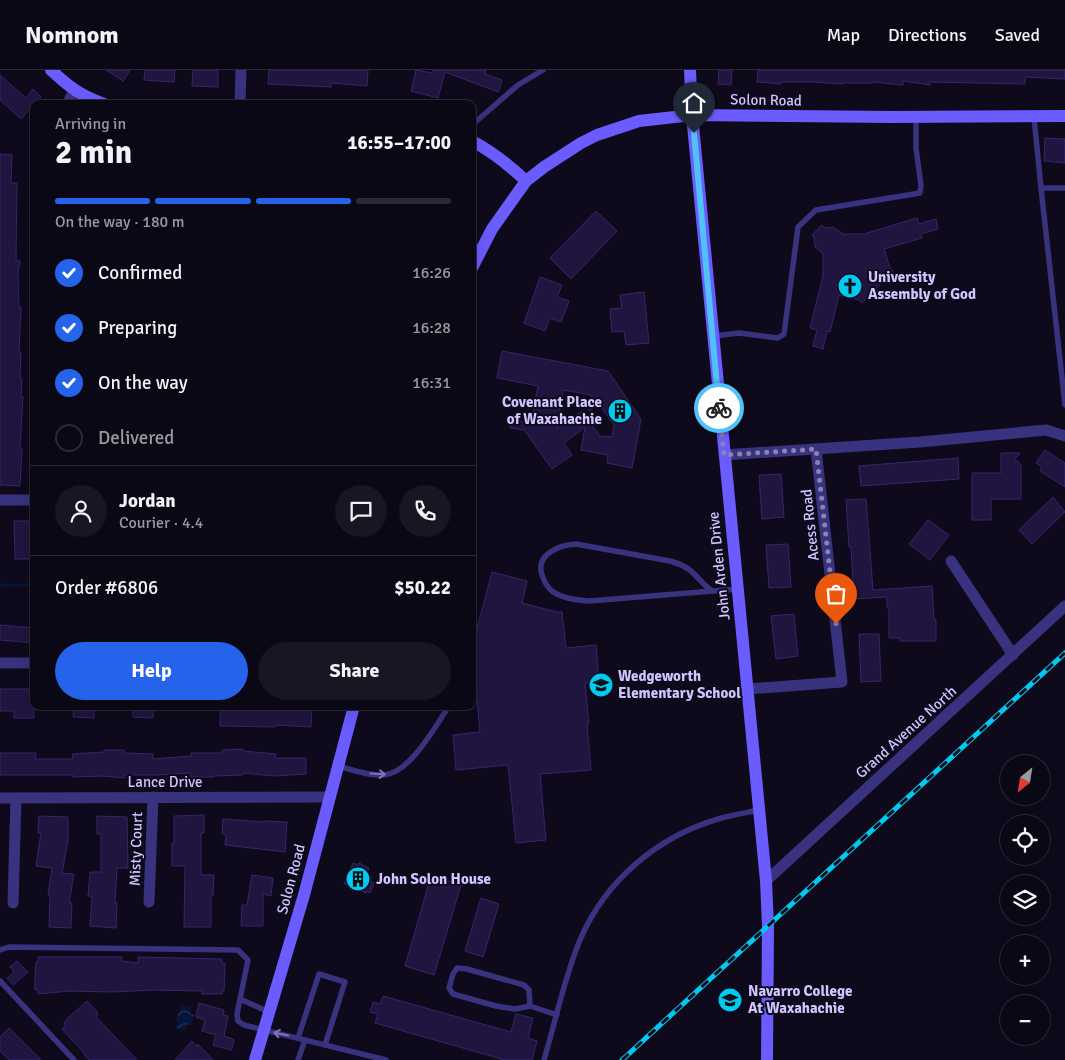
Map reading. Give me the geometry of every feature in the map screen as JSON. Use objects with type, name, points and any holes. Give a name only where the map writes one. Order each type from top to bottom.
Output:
[{"type":"street","points":[[51,70],[74,91],[94,100]]},
{"type":"street","points":[[240,100],[241,70]]},
{"type":"street","name":"John Arden Drive","points":[[690,70],[692,115],[712,336],[766,881],[768,926],[767,1060]]},
{"type":"street","points":[[69,100],[74,91]]},
{"type":"street","name":"Solon Road","points":[[476,260],[492,229],[526,181],[563,153],[597,135],[639,121],[692,115],[1065,116]]},
{"type":"street","points":[[476,144],[508,164],[526,181]]},
{"type":"street","points":[[724,455],[920,442],[1046,430],[1065,436]]},
{"type":"street","name":"Acess Road","points":[[747,689],[842,682],[816,449]]},
{"type":"street","points":[[0,500],[30,500]]},
{"type":"street","points":[[951,561],[1013,654]]},
{"type":"street","name":"Grand Avenue North","points":[[766,881],[1065,606]]},
{"type":"street","points":[[0,663],[30,663]]},
{"type":"street","name":"Solon Road","points":[[255,1060],[353,710]]},
{"type":"street","name":"Misty Court","points":[[149,902],[154,797]]},
{"type":"street","name":"Lance Drive","points":[[0,798],[330,797]]},
{"type":"street","points":[[13,903],[16,798]]},
{"type":"lane","points":[[476,122],[518,85],[543,70]]},
{"type":"lane","points":[[1034,116],[1065,405]]},
{"type":"lane","points":[[712,336],[739,333],[778,338],[784,334],[798,227],[816,210],[920,193],[921,186],[916,148],[916,117]]},
{"type":"lane","points":[[1041,188],[1065,188]]},
{"type":"lane","points":[[712,592],[691,569],[684,565],[576,544],[551,552],[545,556],[541,563],[542,578],[548,588],[553,592],[574,600],[590,601],[712,592],[738,590]]},
{"type":"lane","points":[[338,766],[373,775],[394,773],[427,740],[446,710]]},
{"type":"lane","points":[[544,1060],[580,941],[592,915],[608,892],[632,866],[658,846],[718,818],[759,810]]},
{"type":"lane","points":[[0,950],[9,947],[238,950],[248,960],[237,1014],[238,1021],[264,1031],[325,1045],[363,1057],[386,1060]]},
{"type":"lane","points":[[530,1006],[529,990],[524,985],[467,969],[457,968],[453,974],[450,988],[453,994],[496,1006],[515,1009],[530,1006],[557,1015]]},
{"type":"lane","points":[[298,1038],[318,974],[345,982],[325,1045]]},
{"type":"lane","points":[[0,981],[74,1060]]},
{"type":"lane","points":[[240,999],[269,1012]]},
{"type":"lane","points":[[298,1060],[305,1040]]},
{"type":"water","points":[[182,1005],[192,1008],[190,1014],[194,1015],[191,1025],[187,1024],[185,1031],[176,1028],[178,1021],[176,1020]]},
{"type":"building","points":[[106,70],[130,70],[123,81]]},
{"type":"building","points":[[145,70],[175,70],[174,82],[144,80]]},
{"type":"building","points":[[193,70],[218,70],[218,87],[192,86]]},
{"type":"building","points":[[269,70],[368,70],[367,86],[331,83],[331,87],[268,84]]},
{"type":"building","points":[[416,70],[432,73],[433,70],[486,70],[485,74],[502,80],[498,92],[445,72],[438,98],[411,91]]},
{"type":"building","points":[[719,70],[732,70],[731,85],[718,84]]},
{"type":"building","points":[[758,70],[1065,70],[1065,79],[1025,77],[1025,84],[931,82],[930,85],[903,81],[903,85],[872,82],[843,84],[781,82],[781,84],[757,82]]},
{"type":"building","points":[[0,75],[26,98],[33,89],[41,97],[38,100],[30,100],[30,109],[21,119],[0,100]]},
{"type":"building","points":[[1045,138],[1065,139],[1065,163],[1044,161]]},
{"type":"building","points":[[0,154],[12,155],[11,183],[17,183],[16,260],[20,261],[18,273],[19,307],[21,307],[19,352],[21,352],[21,397],[23,397],[20,486],[0,485]]},
{"type":"building","points":[[596,211],[617,231],[571,279],[550,258]]},
{"type":"building","name":"University Assembly of God","points":[[917,218],[919,224],[936,219],[938,229],[921,234],[922,238],[884,249],[890,268],[893,271],[862,303],[859,300],[839,295],[830,332],[827,331],[823,349],[813,346],[817,330],[810,328],[823,276],[823,254],[815,247],[812,235],[822,225],[825,228],[833,227],[843,234],[864,234]]},
{"type":"building","points":[[540,277],[562,285],[557,297],[569,301],[561,322],[550,318],[545,331],[524,323]]},
{"type":"building","points":[[644,292],[649,343],[626,345],[624,331],[612,332],[610,309],[622,308],[620,295]]},
{"type":"building","name":"Covenant Place of Waxahachie","points":[[502,351],[608,371],[641,419],[632,468],[607,463],[608,455],[581,450],[585,427],[564,443],[572,455],[552,469],[524,430],[510,428],[511,420],[531,423],[538,386],[497,378]],"holes":[[[563,390],[591,395],[589,411],[599,404],[614,425],[612,437],[600,436],[582,411],[557,429]]]},
{"type":"building","points":[[1045,450],[1065,463],[1065,487],[1040,471],[1042,467],[1036,463]]},
{"type":"building","points":[[1001,453],[1020,453],[1015,459],[1021,465],[1021,499],[991,499],[991,520],[972,520],[972,473],[1001,473]]},
{"type":"building","points":[[958,458],[959,479],[861,486],[859,466]]},
{"type":"building","points":[[781,474],[784,517],[762,519],[759,475]]},
{"type":"building","points":[[1053,497],[1065,512],[1032,544],[1019,530]]},
{"type":"building","points":[[866,499],[873,590],[932,586],[934,619],[936,619],[936,641],[900,641],[900,638],[889,638],[887,597],[854,599],[846,500]]},
{"type":"building","points":[[928,520],[949,535],[930,560],[909,544]]},
{"type":"building","points":[[14,521],[30,521],[30,559],[15,559]]},
{"type":"building","points":[[788,544],[791,587],[769,588],[766,545]]},
{"type":"building","points":[[492,572],[527,581],[522,603],[562,612],[566,648],[596,645],[599,682],[585,683],[591,770],[540,774],[546,840],[516,843],[508,765],[456,770],[453,735],[480,732],[476,690],[476,632]]},
{"type":"building","points":[[794,614],[798,656],[776,659],[771,616]]},
{"type":"building","points":[[0,625],[30,628],[30,643],[0,640]]},
{"type":"building","points":[[859,634],[879,634],[881,681],[861,682]]},
{"type":"building","points":[[0,689],[30,689],[30,710],[34,710],[34,718],[14,718],[14,711],[0,711]]},
{"type":"building","points":[[74,710],[94,710],[94,718],[73,717]]},
{"type":"building","points":[[133,710],[153,710],[153,718],[133,717]]},
{"type":"building","points":[[220,710],[312,710],[311,727],[275,725],[275,727],[220,726]]},
{"type":"building","points":[[243,749],[243,751],[276,754],[275,758],[306,758],[306,774],[274,776],[243,773],[243,775],[191,777],[191,773],[124,775],[124,778],[103,776],[73,777],[73,775],[0,775],[0,753],[36,753],[35,759],[73,759],[72,754],[104,752],[104,750],[124,750],[124,753],[153,754],[153,759],[191,756],[191,753],[222,753],[222,750]]},
{"type":"building","points":[[204,815],[204,833],[201,833],[201,875],[214,875],[213,896],[211,896],[211,927],[184,927],[185,866],[172,866],[174,816]]},
{"type":"building","points":[[39,816],[68,817],[68,840],[62,873],[74,874],[69,903],[72,903],[71,928],[49,927],[50,896],[48,895],[52,868],[36,866],[41,833],[38,833]]},
{"type":"building","points":[[97,816],[127,817],[128,868],[117,868],[116,928],[90,926],[92,896],[88,896],[90,872],[101,872],[101,834],[97,834]]},
{"type":"building","points":[[223,819],[287,822],[285,852],[225,845],[226,835],[222,834]]},
{"type":"building","name":"John Solon House","points":[[353,863],[358,865],[359,863],[369,868],[366,875],[371,877],[369,881],[374,883],[370,893],[344,884]]},
{"type":"building","points":[[252,875],[273,878],[271,896],[263,894],[263,926],[241,926],[242,905],[247,905]]},
{"type":"building","points":[[431,876],[461,885],[434,975],[405,966]]},
{"type":"building","points":[[481,898],[499,904],[483,957],[465,951]]},
{"type":"building","points":[[38,957],[122,957],[122,961],[138,963],[138,957],[222,959],[222,963],[225,963],[224,991],[222,991],[222,994],[202,994],[203,991],[152,990],[112,992],[70,991],[38,994],[38,990],[35,990],[35,977]]},
{"type":"building","points":[[17,961],[28,972],[13,985],[7,978],[14,972],[10,967]]},
{"type":"building","points":[[383,996],[511,1032],[516,1014],[533,1018],[528,1038],[537,1041],[532,1060],[505,1060],[375,1023],[378,1014],[370,1012],[373,1002],[380,1004]]},
{"type":"building","points":[[87,1001],[97,1012],[98,1015],[96,1017],[137,1060],[89,1060],[84,1055],[62,1029],[66,1026],[64,1024],[67,1019]]},
{"type":"building","points":[[199,1003],[224,1010],[223,1015],[228,1016],[224,1036],[233,1039],[232,1049],[213,1045],[216,1035],[202,1031],[205,1020],[196,1017]]},
{"type":"building","points":[[9,1028],[41,1060],[9,1060],[0,1051],[0,1037]]},
{"type":"building","points":[[192,1041],[197,1047],[198,1044],[213,1060],[175,1060]]},
{"type":"waterway","points":[[0,585],[30,585]]},
{"type":"railway","points":[[622,1060],[1065,653]]},
{"type":"way so far","points":[[719,408],[724,455],[816,449],[836,624]]},
{"type":"place","name":"University Assembly of God","points":[[850,286]]},
{"type":"place","name":"Covenant Place of Waxahachie","points":[[620,411]]},
{"type":"place","name":"Wedgeworth Elementary School","points":[[601,685]]},
{"type":"place","name":"John Solon House","points":[[358,879]]},
{"type":"place","name":"Navarro College At Waxahachie","points":[[730,1000]]},
{"type":"route","points":[[694,133],[719,408]]}]
